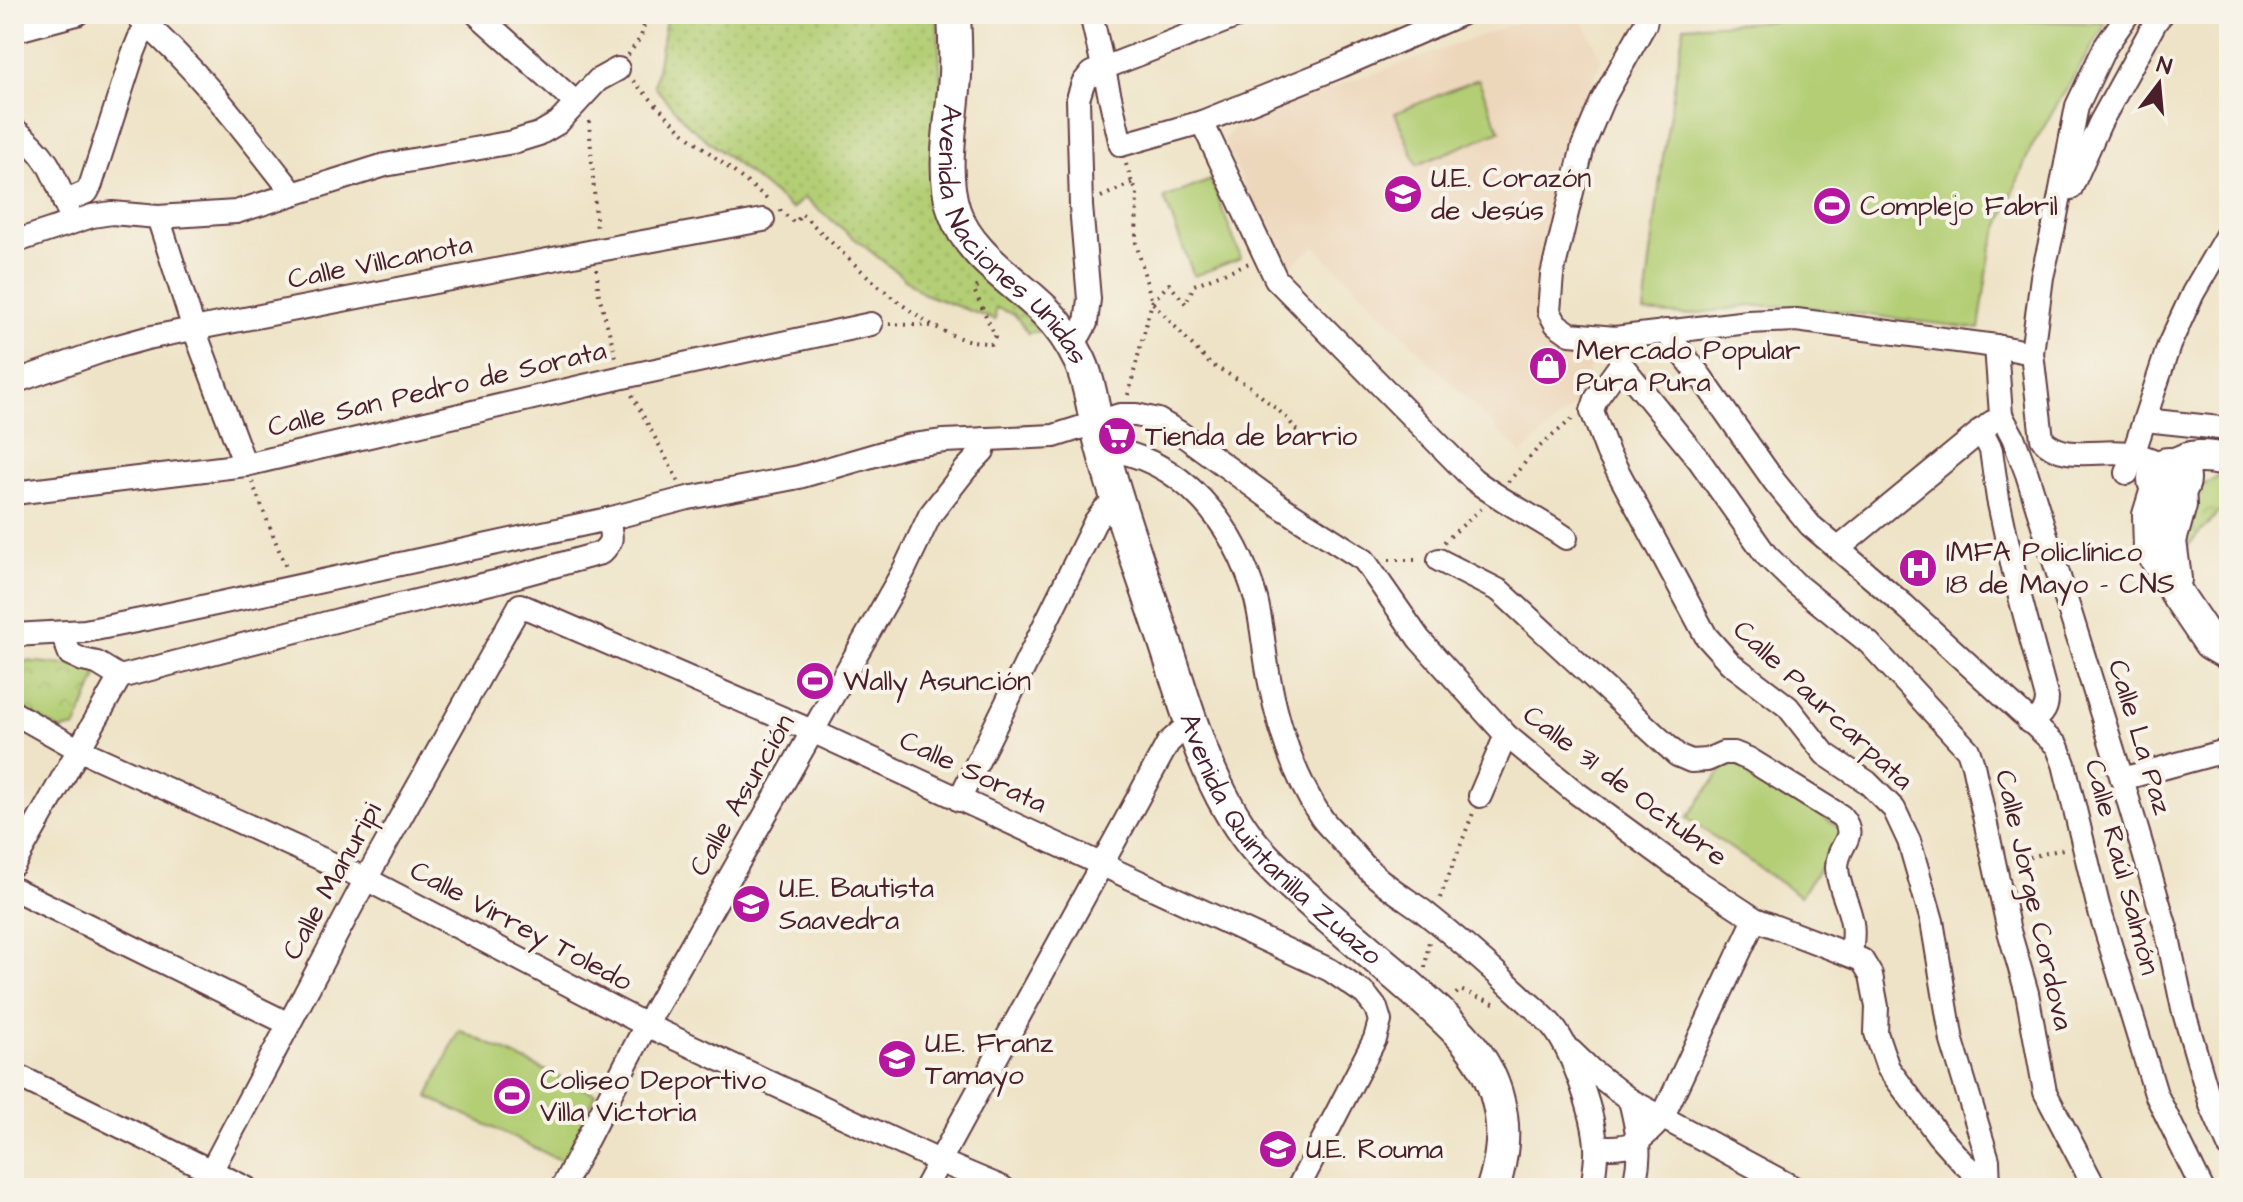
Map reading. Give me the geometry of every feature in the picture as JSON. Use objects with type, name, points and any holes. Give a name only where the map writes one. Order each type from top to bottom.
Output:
[{"type":"street","points":[[14,31],[77,14]]},
{"type":"street","points":[[477,14],[576,103]]},
{"type":"street","name":"Avenida Naciones Unidas","points":[[954,14],[955,78],[948,152],[949,188],[960,226],[994,266],[1046,312],[1069,343],[1081,363],[1106,429]]},
{"type":"street","points":[[1091,14],[1121,145],[1202,122],[1461,14]]},
{"type":"street","points":[[1069,343],[1080,334],[1086,323],[1089,299],[1081,206],[1078,99],[1083,83],[1091,73],[1103,67],[1243,14]]},
{"type":"street","points":[[1647,14],[1645,24],[1602,101],[1583,146],[1552,275],[1549,311],[1556,324],[1570,334],[1615,338],[1748,322],[1796,320],[2032,353]]},
{"type":"street","points":[[2128,14],[2105,47],[2077,106],[2042,277],[2032,353],[2042,439],[2060,451],[2082,453],[2156,473],[2229,476]]},
{"type":"street","points":[[2054,226],[2100,123],[2162,14]]},
{"type":"street","points":[[141,20],[185,60],[221,100],[293,193]]},
{"type":"street","points":[[14,242],[68,212],[87,192],[139,39],[141,20]]},
{"type":"street","points":[[68,212],[158,217],[236,212],[385,165],[513,142],[539,134],[558,123],[598,80],[618,69]]},
{"type":"street","points":[[1202,122],[1276,279],[1473,479],[1496,497],[1566,538]]},
{"type":"street","points":[[14,129],[34,144],[48,162],[68,212]]},
{"type":"street","points":[[158,217],[194,329],[245,465]]},
{"type":"street","name":"Calle Villcanota","points":[[14,382],[111,348],[194,329],[763,220]]},
{"type":"street","points":[[2226,239],[2193,293],[2169,345],[2145,420],[2156,473],[2149,515],[2150,548],[2210,643],[2229,654]]},
{"type":"street","name":"Calle San Pedro de Sorata","points":[[14,493],[245,465],[623,377],[871,324]]},
{"type":"street","name":"Calle Raúl Salmón","points":[[1665,331],[1774,481],[1810,525],[1905,606],[2057,746],[2098,905],[2156,1094],[2202,1188]]},
{"type":"street","points":[[1596,399],[1621,364],[1615,338]]},
{"type":"street","name":"Calle La Paz","points":[[1996,346],[2001,415],[2027,474],[2166,928],[2183,1009],[2211,1105],[2229,1146]]},
{"type":"street","name":"Calle Jorge Cordova","points":[[1621,364],[1699,460],[1766,555],[1797,585],[1869,643],[1968,750],[2009,931],[2027,993],[2045,1092],[2095,1188]]},
{"type":"street","name":"Calle Paurcarpata","points":[[1596,399],[1592,411],[1608,453],[1706,636],[1730,663],[1788,707],[1825,754],[1867,782],[1894,809],[1909,841],[1932,921],[1952,1041],[1988,1160],[1990,1187]]},
{"type":"street","name":"Calle 31 de Octubre","points":[[1106,429],[1136,415],[1158,420],[1283,508],[1364,560],[1419,639],[1506,735],[1574,791],[1694,879],[1755,919],[1851,955]]},
{"type":"street","points":[[1839,548],[2001,415]]},
{"type":"street","points":[[2145,420],[2229,429]]},
{"type":"street","points":[[14,635],[85,631],[137,621],[608,519],[688,498],[799,477],[906,446],[944,441],[1054,436],[1106,429],[1118,450],[1142,457],[1184,483],[1212,509],[1230,538],[1248,572],[1257,603],[1269,681],[1291,758],[1323,820],[1371,872],[1475,954],[1553,1026],[1577,1071],[1590,1118],[1596,1146],[1592,1188]]},
{"type":"street","name":"Avenida Quintanilla Zuazo","points":[[1106,429],[1119,503],[1193,727],[1212,775],[1238,825],[1272,867],[1458,1030],[1484,1066],[1498,1097],[1503,1123],[1501,1159],[1493,1188]]},
{"type":"street","points":[[1981,430],[1991,450],[2017,586],[2047,698],[2043,713],[2029,722]]},
{"type":"street","name":"Calle Asunción","points":[[562,1188],[646,1025],[904,570],[930,515],[983,451],[985,439]]},
{"type":"street","points":[[2156,473],[2194,456],[2229,460]]},
{"type":"street","points":[[959,800],[1095,522],[1105,509],[1119,503]]},
{"type":"street","points":[[14,864],[120,677],[601,553],[612,539],[608,519]]},
{"type":"street","points":[[1439,560],[1500,591],[1677,755],[1691,761],[1734,753],[1749,759],[1841,816],[1849,826],[1849,834],[1838,854],[1837,872],[1852,923],[1851,955],[1862,960],[1871,975],[1877,1007],[1876,1033],[1888,1068],[1938,1135],[1990,1187]]},
{"type":"street","name":"Calle Sorata","points":[[520,605],[812,731],[1103,864],[1330,970],[1365,994],[1376,1008],[1380,1021],[1375,1039],[1298,1188]]},
{"type":"street","name":"Calle Manuripi","points":[[206,1180],[366,879],[520,605]]},
{"type":"street","points":[[62,633],[70,654],[97,663],[120,677]]},
{"type":"street","name":"Calle Virrey Toledo","points":[[14,713],[78,749],[366,879],[646,1025],[1003,1188]]},
{"type":"street","points":[[925,1188],[1168,743],[1180,732],[1193,727]]},
{"type":"street","points":[[1480,796],[1506,735]]},
{"type":"street","points":[[2122,779],[2229,750]]},
{"type":"street","points":[[14,889],[289,1024]]},
{"type":"street","points":[[1596,1146],[1629,1147],[1662,1118],[1755,919]]},
{"type":"street","points":[[1564,1045],[1630,1100],[1794,1188]]},
{"type":"street","points":[[14,1074],[206,1180],[246,1188]]},
{"type":"street","points":[[1590,1118],[1603,1107],[1630,1100]]},
{"type":"street","points":[[1630,1100],[1640,1140],[1638,1171],[1633,1188]]},
{"type":"path","points":[[641,37],[647,14]]},
{"type":"path","points":[[618,69],[643,89],[682,131],[795,223],[802,214],[900,304],[935,326],[960,338],[991,344],[995,336],[974,290],[994,266]]},
{"type":"path","points":[[576,103],[589,120],[599,250],[598,291],[610,343],[623,377],[688,498]]},
{"type":"path","points":[[1121,145],[1137,191],[1136,243],[1152,302],[1210,364],[1248,385],[1286,417],[1314,452]]},
{"type":"path","points":[[1081,206],[1132,183]]},
{"type":"path","points":[[1106,429],[1128,395],[1152,302],[1169,284],[1186,304],[1194,285],[1266,257]]},
{"type":"path","points":[[871,324],[935,326]]},
{"type":"path","points":[[1496,497],[1538,448],[1596,399]]},
{"type":"path","points":[[245,465],[294,587]]},
{"type":"path","points":[[1432,919],[1480,796]]},
{"type":"path","points":[[1996,866],[2083,844]]},
{"type":"path","points":[[1452,998],[1460,990],[1508,1008]]},
{"type":"shaded area","name":"U.E. Corazón de Jesús","points":[[1542,14],[1579,14],[1602,58],[1570,139],[1534,318],[1541,333],[1591,365],[1578,401],[1522,454],[1315,246],[1284,271],[1224,141],[1239,121]]},
{"type":"green space","points":[[667,14],[937,14],[941,80],[937,172],[1007,296],[1040,331],[1028,333],[1014,314],[996,308],[995,320],[924,294],[804,198],[792,209],[687,124],[654,86]]},
{"type":"green space","name":"Complejo Fabril","points":[[1792,20],[2106,23],[2030,150],[1991,248],[1979,329],[1797,306],[1750,306],[1685,315],[1644,312],[1662,163],[1684,26]]},
{"type":"green space","points":[[1478,79],[1500,131],[1417,165],[1395,113]]},
{"type":"green space","points":[[1211,180],[1241,258],[1194,276],[1164,198]]},
{"type":"green space","points":[[2217,477],[2229,478],[2229,501],[2181,553],[2193,490]]},
{"type":"green space","points":[[14,660],[89,667],[97,676],[76,727],[60,730],[14,703]]},
{"type":"green space","points":[[1733,754],[1845,832],[1800,896],[1687,818]]},
{"type":"green space","name":"Coliseo Deportivo Villa Victoria","points":[[459,1030],[596,1094],[564,1162],[428,1097]]},
{"type":"place","name":"U.E. Corazón de Jesús","points":[[1403,194]]},
{"type":"place","name":"Complejo Fabril","points":[[1832,206]]},
{"type":"place","name":"Mercado Popular Pura Pura","points":[[1548,366]]},
{"type":"place","name":"Tienda de barrio","points":[[1117,436]]},
{"type":"place","name":"IMFA Policlínico 18 de Mayo - CNS","points":[[1918,568]]},
{"type":"place","name":"Wally Asunción","points":[[815,681]]},
{"type":"place","name":"U.E. Bautista Saavedra","points":[[751,904]]},
{"type":"place","name":"U.E. Franz Tamayo","points":[[897,1059]]},
{"type":"place","name":"Coliseo Deportivo Villa Victoria","points":[[512,1096]]},
{"type":"place","name":"U.E. Rouma","points":[[1278,1149]]}]
